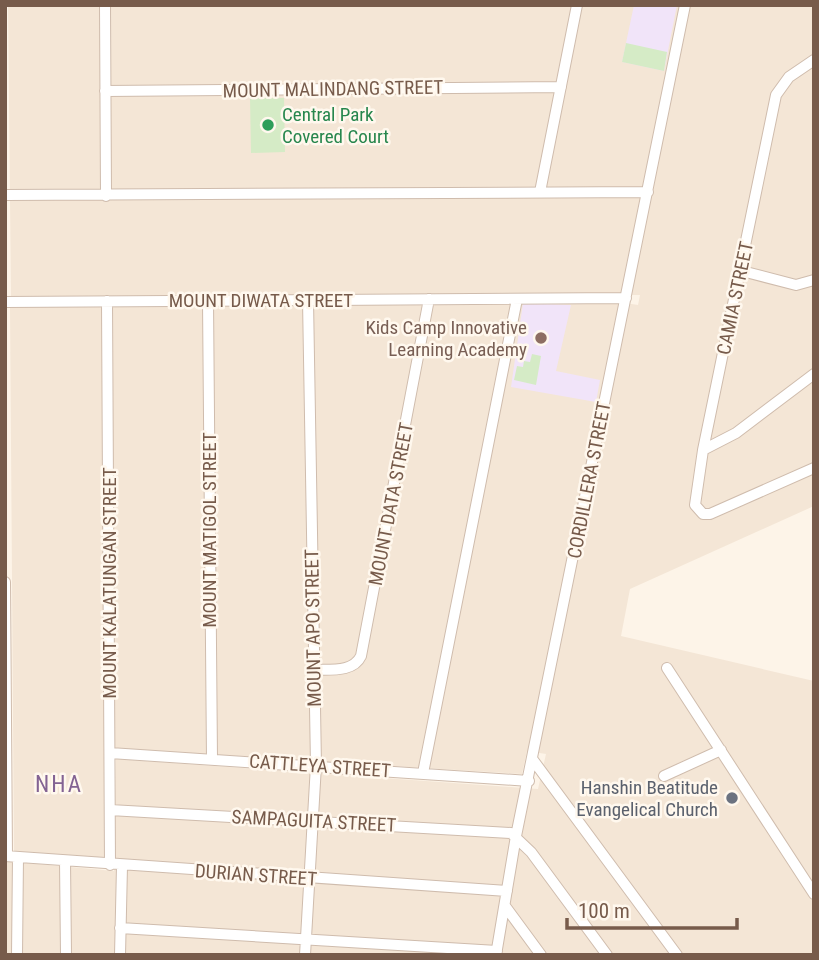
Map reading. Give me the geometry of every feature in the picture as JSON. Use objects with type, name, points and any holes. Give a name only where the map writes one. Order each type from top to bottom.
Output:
[{"type":"street","points":[[105,5],[106,196]]},
{"type":"street","points":[[540,192],[577,5]]},
{"type":"street","name":"CORDILLERA STREET","points":[[496,953],[516,836],[685,5]]},
{"type":"street","name":"CAMIA STREET","points":[[814,60],[797,69],[781,86],[773,107],[742,271],[703,450],[695,498],[698,510],[703,514],[718,511],[814,468]]},
{"type":"street","name":"MOUNT MALINDANG STREET","points":[[105,91],[561,87]]},
{"type":"street","points":[[5,195],[648,192]]},
{"type":"street","points":[[742,271],[796,285],[814,280]]},
{"type":"street","name":"MOUNT DIWATA STREET","points":[[5,302],[626,298]]},
{"type":"street","name":"MOUNT DATA STREET","points":[[313,670],[354,666],[361,656],[429,299]]},
{"type":"street","points":[[423,773],[517,299]]},
{"type":"street","name":"MOUNT APO STREET","points":[[305,955],[316,765],[309,300]]},
{"type":"street","name":"MOUNT KALATUNGAN STREET","points":[[107,301],[110,810],[116,866],[120,955]]},
{"type":"street","name":"MOUNT MATIGOL STREET","points":[[208,301],[212,759]]},
{"type":"street","points":[[703,450],[736,433],[814,374]]},
{"type":"street","points":[[5,582],[6,795],[17,955]]},
{"type":"street","points":[[667,668],[814,894]]},
{"type":"street","points":[[664,776],[721,750]]},
{"type":"street","name":"CATTLEYA STREET","points":[[110,752],[529,782]]},
{"type":"street","points":[[533,760],[677,955]]},
{"type":"street","name":"SAMPAGUITA STREET","points":[[110,810],[497,830],[516,836]]},
{"type":"street","points":[[516,836],[607,955]]},
{"type":"street","name":"DURIAN STREET","points":[[10,856],[116,866],[507,891]]},
{"type":"street","points":[[65,861],[66,955]]},
{"type":"street","points":[[505,906],[541,955]]},
{"type":"street","points":[[120,928],[306,938],[496,953]]},
{"type":"street","points":[[5,939],[18,940]]},
{"type":"shaded area","points":[[8,5],[814,5],[814,506],[630,589],[621,636],[814,681],[814,955],[5,955],[5,861],[114,871],[116,759],[538,789],[546,754],[527,751],[522,774],[105,748],[105,859],[14,851],[10,307],[619,302],[638,305],[640,295],[11,297]]},
{"type":"shaded area","points":[[634,5],[677,5],[664,71],[622,62]]},
{"type":"shaded area","name":"Kids Camp Innovative Learning Academy","points":[[523,303],[571,305],[556,371],[600,380],[596,402],[511,387]]},
{"type":"green space","points":[[626,43],[667,52],[664,71],[622,62]]},
{"type":"green space","name":"Central Park Covered Court","points":[[250,98],[284,98],[285,152],[251,153]]},
{"type":"green space","points":[[532,354],[541,356],[536,385],[514,380],[517,366],[523,367],[524,361],[530,362]]},
{"type":"place","name":"Central Park Covered Court","points":[[268,125]]},
{"type":"place","name":"Kids Camp Innovative Learning Academy","points":[[541,338]]},
{"type":"place","name":"Hanshin Beatitude Evangelical Church","points":[[732,798]]},
{"type":"district","name":"NHA","points":[[59,784]]}]
